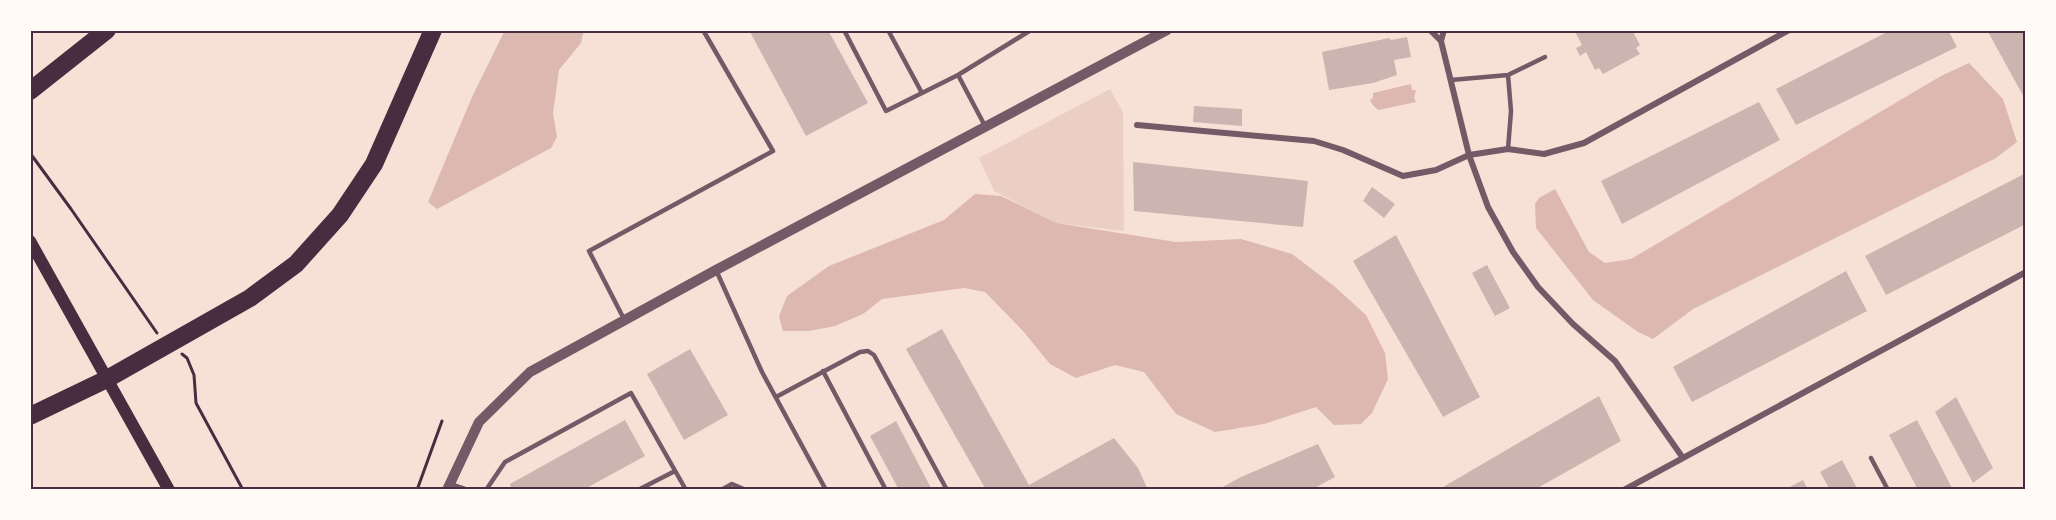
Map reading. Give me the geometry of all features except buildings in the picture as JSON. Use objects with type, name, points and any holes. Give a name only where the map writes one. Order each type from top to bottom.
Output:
[{"type":"highway","points":[[30,91],[107,30]]},
{"type":"highway","points":[[30,416],[107,379],[250,298],[296,264],[340,215],[374,164],[433,30]]},
{"type":"main road","points":[[30,241],[169,490]]},
{"type":"street","points":[[448,487],[479,422],[530,372],[716,270],[1167,30]]},
{"type":"street","points":[[1430,30],[1441,41]]},
{"type":"street","points":[[1444,30],[1441,41],[1469,155],[1488,207],[1512,252],[1538,287],[1573,324],[1615,362],[1683,458]]},
{"type":"street","points":[[1137,125],[1314,141],[1343,150],[1403,176],[1436,170],[1469,155],[1508,149],[1544,154],[1584,143],[1778,33],[1789,30]]},
{"type":"street","points":[[1624,490],[2026,272]]},
{"type":"lane","points":[[625,321],[589,251],[773,151],[703,30]]},
{"type":"lane","points":[[844,30],[886,111],[958,75],[1031,30]]},
{"type":"lane","points":[[888,30],[922,93]]},
{"type":"lane","points":[[1451,80],[1508,75],[1545,57]]},
{"type":"lane","points":[[958,75],[985,126]]},
{"type":"lane","points":[[1508,75],[1510,111],[1508,149]]},
{"type":"lane","points":[[716,270],[776,397],[826,490]]},
{"type":"lane","points":[[776,397],[860,352],[868,351],[874,355],[947,490]]},
{"type":"lane","points":[[823,371],[886,490]]},
{"type":"lane","points":[[486,490],[505,462],[631,393],[686,490]]},
{"type":"lane","points":[[1871,458],[1888,490]]},
{"type":"lane","points":[[638,490],[675,471]]},
{"type":"lane","points":[[722,490],[732,484],[746,490]]},
{"type":"lane","points":[[448,487],[468,490]]},
{"type":"path","points":[[30,153],[158,335]]},
{"type":"path","points":[[187,358],[194,375],[196,403],[243,490]]},
{"type":"path","points":[[417,490],[442,421]]},
{"type":"shaded area","points":[[505,30],[584,30],[581,43],[559,70],[553,113],[557,137],[551,148],[437,209],[428,202],[472,97]]},
{"type":"shaded area","points":[[1969,63],[2003,99],[2017,142],[1996,158],[1693,309],[1653,339],[1638,332],[1593,300],[1536,228],[1535,204],[1539,198],[1555,189],[1589,252],[1605,263],[1631,259],[1941,76]]},
{"type":"shaded area","points":[[1411,84],[1412,90],[1416,90],[1414,98],[1416,102],[1378,110],[1370,100],[1373,98],[1373,93]]},
{"type":"shaded area","points":[[1110,89],[1123,112],[1124,231],[1055,223],[994,191],[979,158]]},
{"type":"shaded area","points":[[975,194],[1001,196],[1056,223],[1176,242],[1241,239],[1292,254],[1334,286],[1366,315],[1385,353],[1388,379],[1372,413],[1361,424],[1334,425],[1316,407],[1264,424],[1215,432],[1176,414],[1144,372],[1115,365],[1076,378],[1050,364],[1023,331],[985,292],[964,288],[882,299],[863,314],[835,326],[809,331],[783,331],[779,316],[787,296],[829,266],[944,220]]}]
